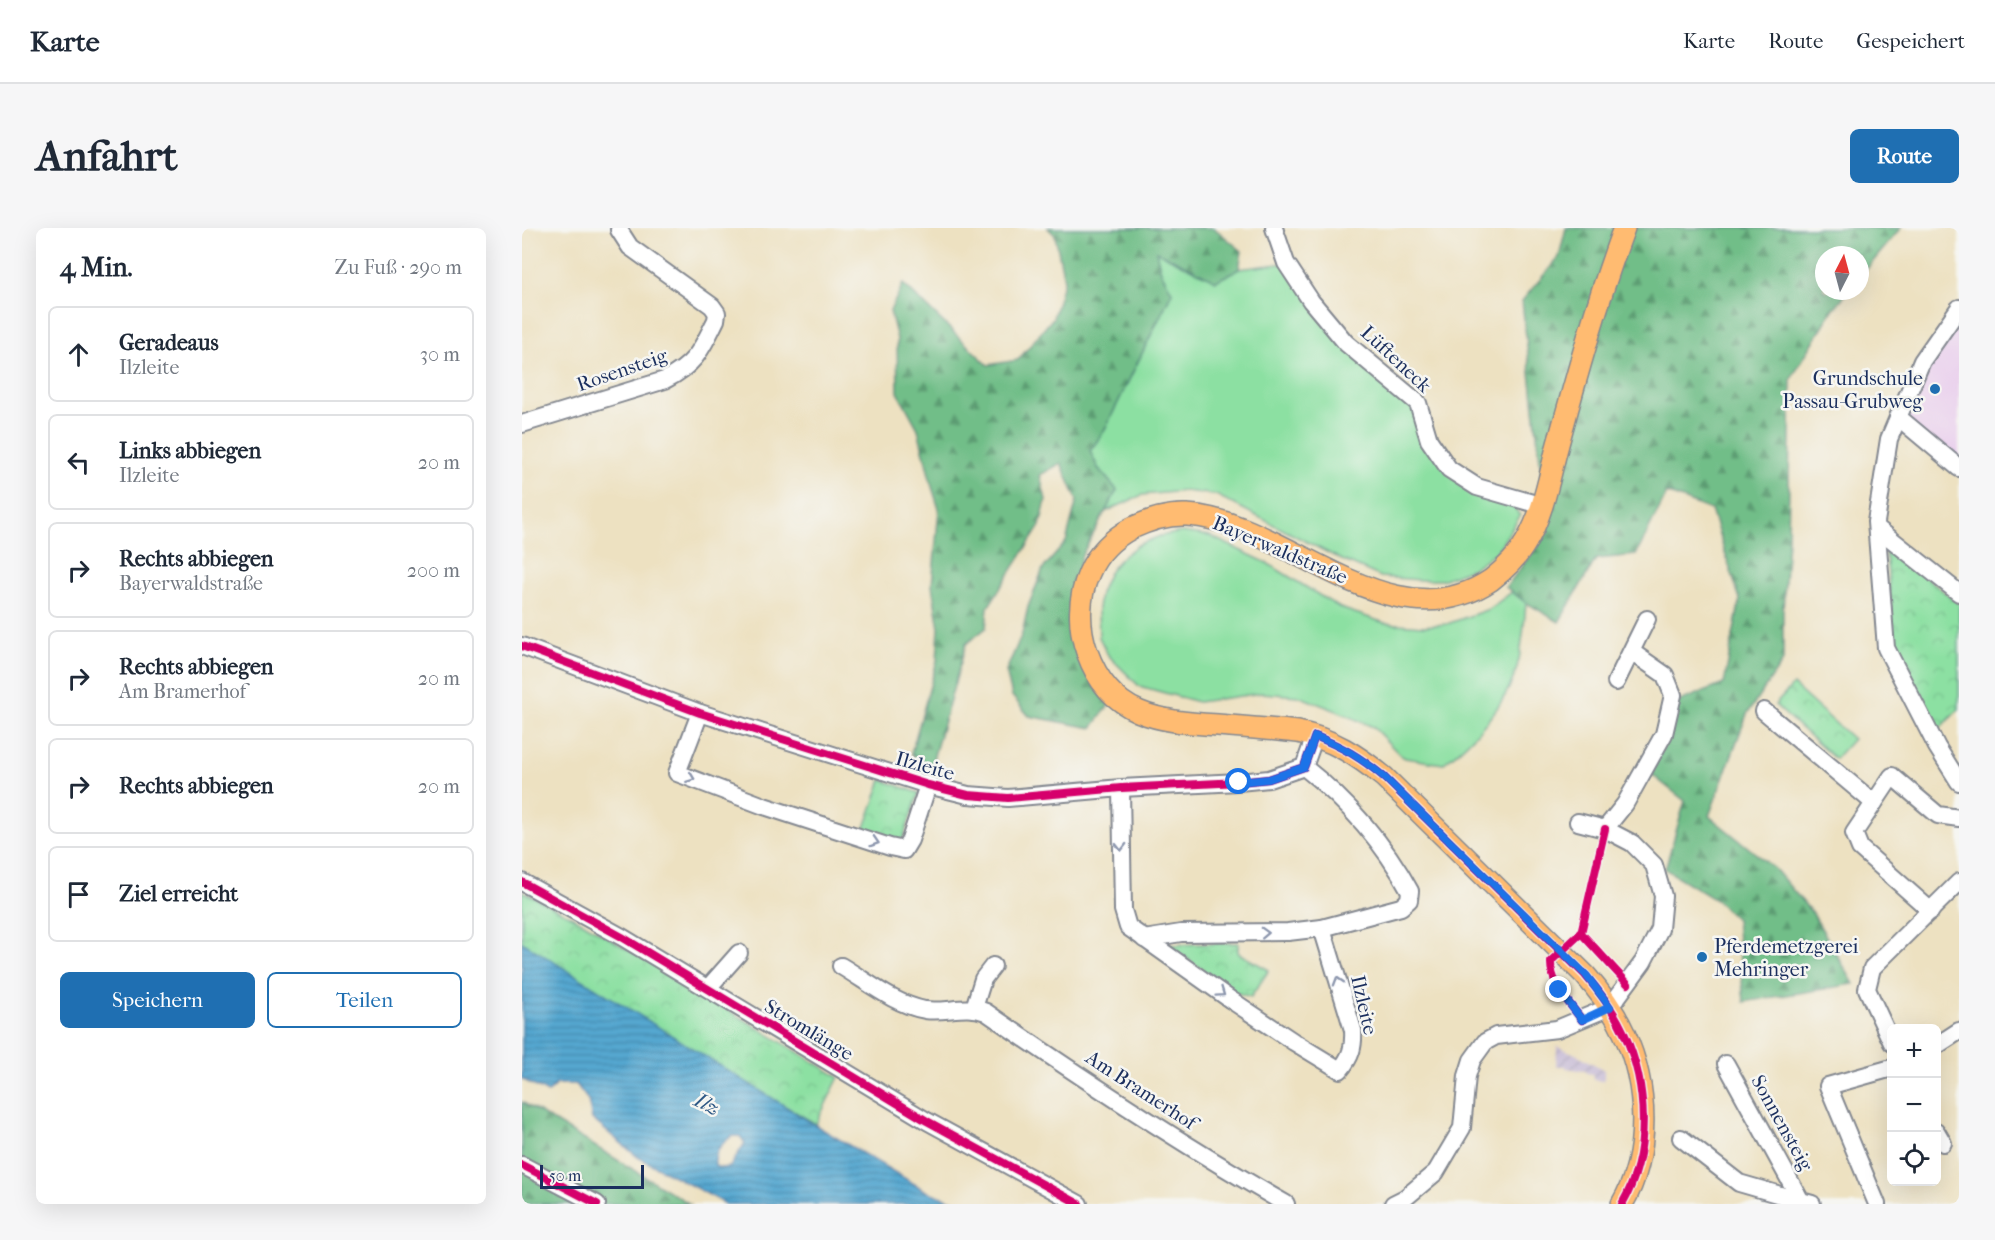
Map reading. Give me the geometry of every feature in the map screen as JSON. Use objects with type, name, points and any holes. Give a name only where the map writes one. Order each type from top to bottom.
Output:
[{"type":"main road","name":"Bayerwaldstraße","points":[[1622,1204],[1638,1169],[1641,1151],[1641,1091],[1624,1033],[1610,1007],[1586,975],[1384,777],[1350,752],[1315,736],[1279,730],[1174,722],[1152,717],[1121,702],[1098,678],[1085,648],[1081,600],[1090,571],[1108,545],[1126,531],[1143,523],[1162,517],[1186,514],[1214,520],[1249,532],[1326,570],[1381,593],[1412,599],[1443,598],[1474,589],[1502,571],[1526,544],[1543,506],[1601,294],[1624,228]]},
{"type":"street","name":"Lüfteneck","points":[[1274,228],[1286,263],[1311,302],[1346,343],[1418,403],[1429,440],[1449,469],[1477,487],[1543,506]]},
{"type":"street","name":"Rosensteig","points":[[522,424],[665,381],[682,371],[699,354],[716,320],[717,313],[712,306],[630,247],[617,229]]},
{"type":"street","points":[[1959,308],[1922,361],[1889,439],[1877,528],[1886,648],[1937,747],[1959,782]]},
{"type":"street","points":[[1898,417],[1959,468]]},
{"type":"street","points":[[1877,528],[1959,593]]},
{"type":"street","points":[[1616,682],[1647,619]]},
{"type":"street","name":"Ilzleite","points":[[522,646],[700,713],[928,785],[968,795],[1008,798],[1269,779],[1304,767]]},
{"type":"street","points":[[1605,829],[1625,804],[1664,734],[1673,695],[1665,675],[1632,652]]},
{"type":"street","points":[[1764,711],[1874,803]]},
{"type":"street","name":"Ilzleite","points":[[700,713],[677,773],[764,806],[890,847],[904,850],[910,840],[928,785]]},
{"type":"street","points":[[1144,939],[1181,933],[1288,932],[1322,928],[1401,907],[1408,900],[1410,891],[1401,873],[1359,818],[1332,790],[1304,767],[1315,736]]},
{"type":"street","points":[[1931,910],[1860,848],[1854,833],[1893,777],[1938,815],[1959,818]]},
{"type":"street","name":"Ilzleite","points":[[1121,789],[1123,910],[1128,927],[1258,1018],[1340,1070],[1349,1059],[1354,1045],[1353,1030],[1322,928]]},
{"type":"street","points":[[1394,1204],[1405,1198],[1436,1172],[1462,1128],[1467,1076],[1472,1060],[1485,1042],[1496,1036],[1557,1029],[1610,1007],[1643,962],[1660,929],[1663,896],[1654,865],[1632,843],[1605,829],[1578,822]]},
{"type":"street","name":"Stromlänge","points":[[522,882],[622,937],[927,1121],[1079,1204]]},
{"type":"street","points":[[1887,1032],[1867,989],[1872,968],[1959,882]]},
{"type":"street","points":[[708,988],[739,953]]},
{"type":"street","points":[[842,966],[897,1001],[928,1010],[974,1008],[983,980],[993,966]]},
{"type":"street","name":"Am Bramerhof","points":[[974,1008],[986,1012],[1096,1087],[1224,1168],[1286,1204]]},
{"type":"street","points":[[1941,1044],[1957,1037]]},
{"type":"street","name":"Sonnensteig","points":[[1726,1064],[1806,1203]]},
{"type":"street","points":[[1877,1204],[1828,1086],[1887,1069]]},
{"type":"street","name":"Sonnensteig","points":[[1681,1138],[1739,1183],[1806,1203]]},
{"type":"street","points":[[522,1165],[597,1204]]},
{"type":"shaded area","name":"Grundschule Passau-Grubweg","points":[[1959,309],[1959,467],[1899,418]]},
{"type":"shaded area","points":[[1557,1046],[1604,1070],[1604,1081],[1593,1080],[1593,1074],[1586,1073],[1586,1071],[1556,1066]]},
{"type":"green space","points":[[1048,228],[1214,228],[1242,251],[1239,269],[1216,281],[1156,251],[1161,272],[1172,292],[1104,431],[1090,451],[1098,468],[1117,490],[1082,555],[1072,596],[1095,687],[1109,705],[1092,728],[1029,716],[1012,696],[1006,671],[1022,634],[1028,607],[1043,569],[1066,542],[1077,500],[1061,463],[1040,475],[1046,500],[1040,526],[988,607],[986,628],[966,644],[931,766],[911,754],[937,661],[939,628],[932,585],[939,509],[918,429],[898,392],[897,339],[890,311],[903,284],[988,365],[1018,360],[1053,318],[1064,280],[1055,235]]},
{"type":"green space","points":[[1566,228],[1901,228],[1869,266],[1869,246],[1815,246],[1815,300],[1841,300],[1791,379],[1783,661],[1747,714],[1709,816],[1775,869],[1813,914],[1854,984],[1744,1002],[1736,919],[1716,900],[1665,869],[1685,801],[1651,774],[1672,726],[1677,702],[1724,684],[1740,599],[1711,510],[1667,493],[1636,555],[1596,559],[1559,622],[1525,602],[1506,587],[1548,532],[1522,301],[1559,257]]},
{"type":"green space","points":[[1155,250],[1216,281],[1239,269],[1286,263],[1311,302],[1418,403],[1449,469],[1513,505],[1520,516],[1497,551],[1473,568],[1442,580],[1381,577],[1340,559],[1216,495],[1185,491],[1142,495],[1105,512],[1117,490],[1098,468],[1090,451],[1104,431],[1172,292],[1161,272]]},
{"type":"green space","points":[[1182,532],[1210,536],[1267,563],[1340,608],[1385,623],[1423,626],[1447,624],[1489,609],[1512,592],[1526,603],[1521,651],[1512,681],[1488,721],[1443,764],[1405,758],[1373,727],[1298,696],[1262,693],[1198,702],[1139,686],[1108,655],[1099,637],[1100,593],[1109,572],[1121,558],[1138,545],[1160,536]]},
{"type":"green space","points":[[1885,544],[1959,604],[1959,709],[1938,731],[1896,652]]},
{"type":"green space","points":[[1793,685],[1853,739],[1835,759],[1775,705]]},
{"type":"green space","points":[[882,780],[919,793],[900,847],[863,833]]},
{"type":"green space","points":[[522,891],[584,923],[839,1077],[816,1124],[703,1058],[522,943]]},
{"type":"green space","points":[[1238,943],[1238,953],[1269,970],[1251,997],[1237,993],[1167,945]]},
{"type":"green space","points":[[522,1102],[690,1204],[522,1204]]},
{"type":"water","name":"Ilz","points":[[522,942],[820,1128],[926,1191],[962,1204],[726,1204],[638,1157],[592,1119],[588,1100],[576,1084],[556,1084],[548,1093],[522,1079]],"holes":[[[732,1136],[740,1136],[745,1143],[730,1167],[715,1166],[717,1152],[721,1145]]]},
{"type":"cycle path","points":[[522,646],[700,713],[928,785],[968,795],[1008,798],[1269,779],[1304,767],[1315,736],[1343,749],[1384,777],[1585,975],[1602,995],[1624,1033],[1632,1053],[1642,1097],[1642,1142],[1638,1164],[1622,1204]]},
{"type":"cycle path","points":[[1605,829],[1581,933],[1628,984]]},
{"type":"cycle path","points":[[522,882],[622,937],[927,1121],[1079,1204]]},
{"type":"cycle path","points":[[1581,933],[1551,961],[1557,985],[1582,1020]]},
{"type":"cycle path","points":[[522,1165],[597,1204]]},
{"type":"place","name":"Grundschule Passau-Grubweg","points":[[1935,389]]},
{"type":"place","name":"Pferdemetzgerei Mehringer","points":[[1702,957]]},
{"type":"route","points":[[1239,782],[1269,779],[1304,767],[1315,736],[1341,746],[1360,757],[1384,777],[1586,975],[1610,1007],[1582,1020],[1559,990]]}]
